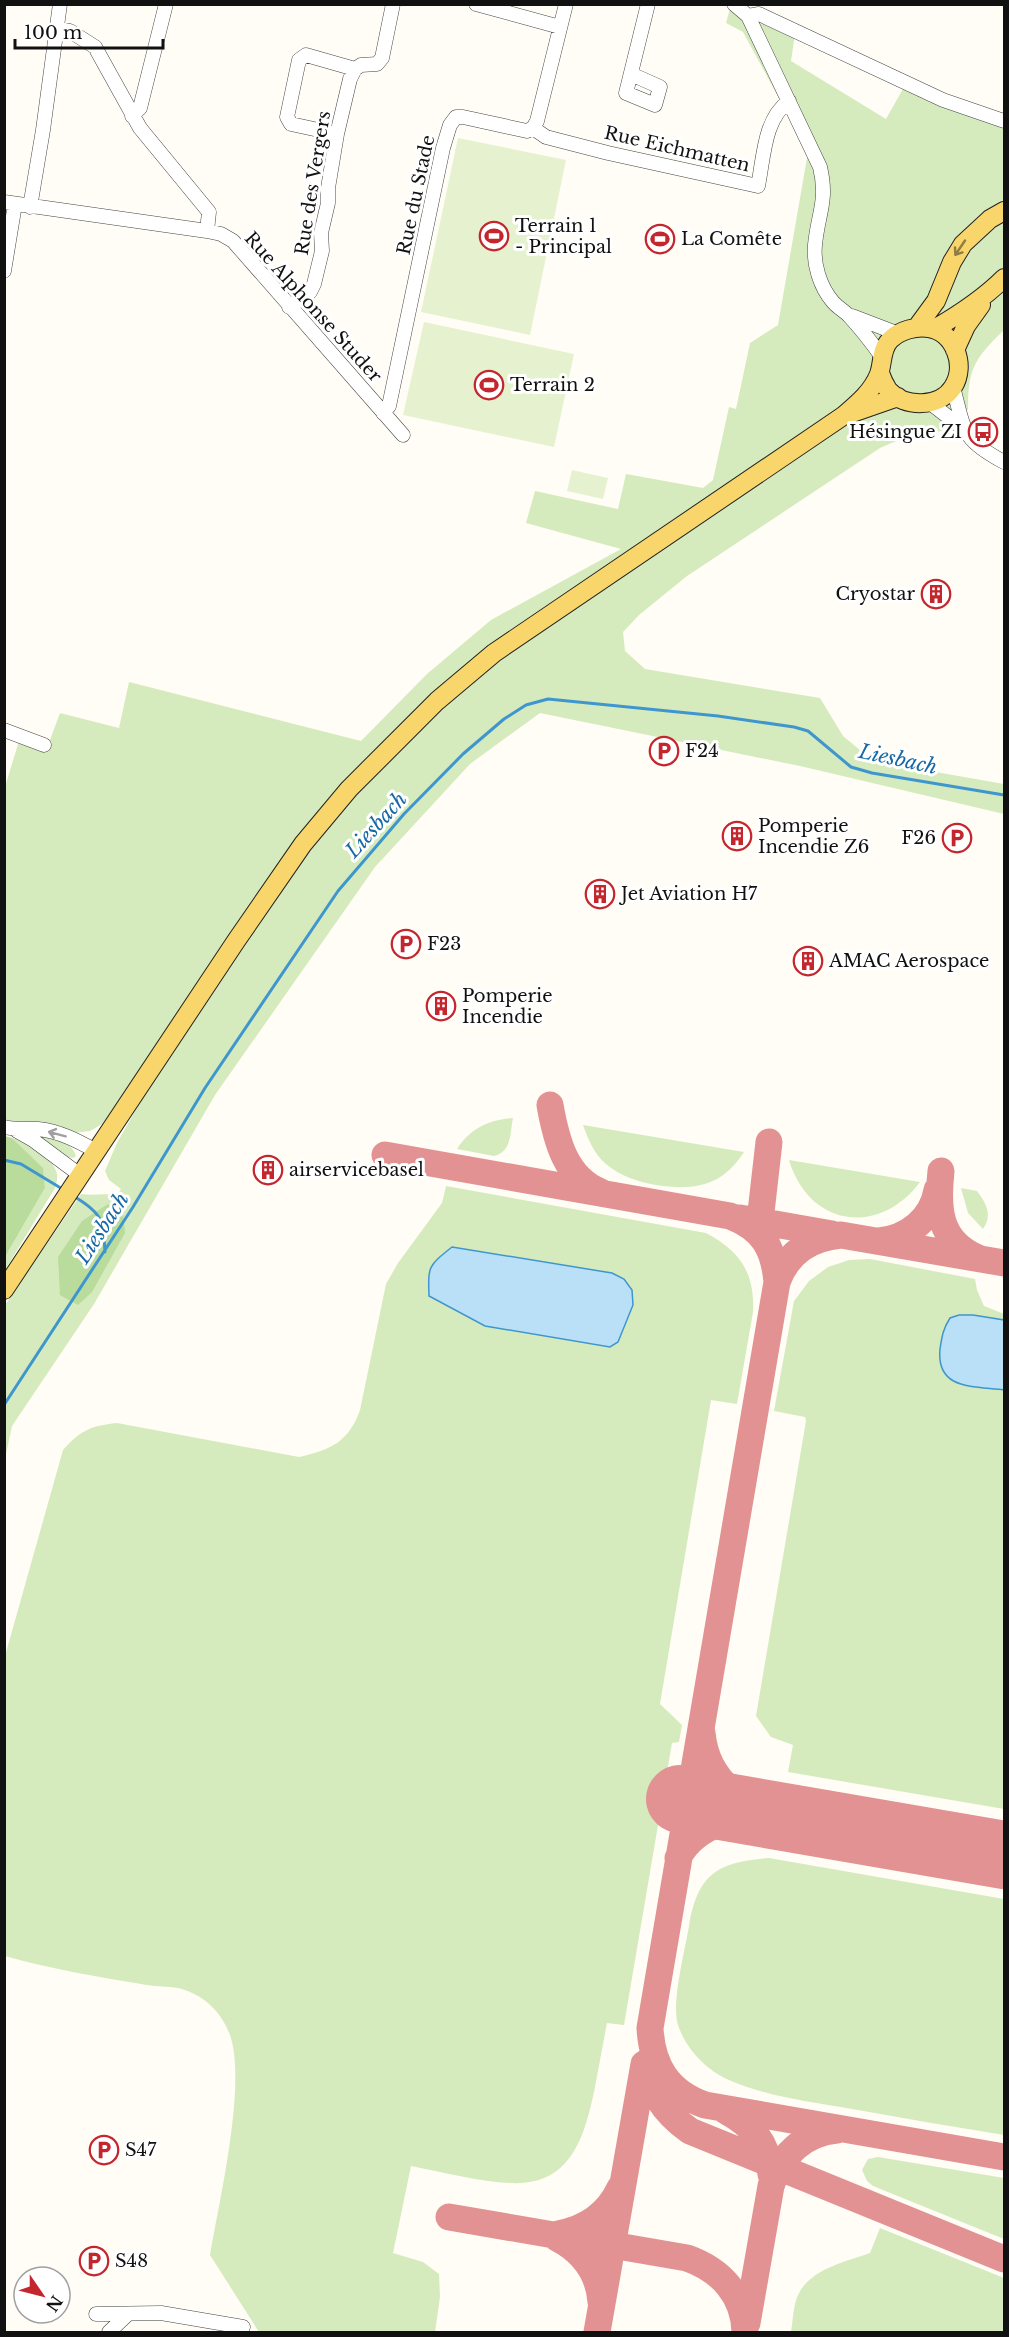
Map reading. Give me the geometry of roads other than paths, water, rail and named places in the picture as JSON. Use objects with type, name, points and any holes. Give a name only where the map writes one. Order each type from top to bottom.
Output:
[{"type":"main road","points":[[926,328],[952,262],[963,244],[990,219],[1005,211]]},
{"type":"main road","points":[[4,1290],[170,1038],[303,844],[349,789],[429,709],[494,653],[843,416],[865,397],[890,340],[899,334],[926,328],[963,313],[1005,278]]},
{"type":"main road","points":[[955,350],[966,326],[990,292]]},
{"type":"main road","points":[[881,365],[889,390],[898,397],[918,404],[938,399],[953,387],[959,363],[955,350],[944,333],[926,328]]},
{"type":"main road","points":[[843,416],[898,397]]},
{"type":"street","points":[[30,207],[60,4]]},
{"type":"street","points":[[132,116],[140,108],[166,4]]},
{"type":"street","points":[[337,134],[291,124],[287,117],[299,60],[306,55],[355,69],[361,65],[377,64],[382,58],[393,4]]},
{"type":"street","points":[[476,4],[561,27]]},
{"type":"street","points":[[533,128],[537,122],[567,4]]},
{"type":"street","points":[[631,74],[648,4]]},
{"type":"street","points":[[734,4],[748,16],[820,167],[824,185],[824,202],[814,248],[822,287],[834,303],[848,314],[899,334]]},
{"type":"street","points":[[748,16],[759,14],[943,100],[1005,121]]},
{"type":"street","points":[[56,28],[70,31],[95,47],[132,116],[209,212],[207,231]]},
{"type":"street","name":"Rue des Vergers","points":[[290,307],[310,292],[314,284],[322,251],[321,233],[328,203],[328,188],[337,134],[350,79],[355,69]]},
{"type":"street","name":"Rue Eichmatten","points":[[533,128],[546,137],[608,153],[758,186],[771,120],[780,107],[789,101]]},
{"type":"street","name":"Rue du Stade","points":[[383,413],[389,406],[443,148],[450,125],[456,117],[463,117],[527,131],[533,128]]},
{"type":"street","points":[[4,271],[10,203]]},
{"type":"street","name":"Rue Alphonse Studer","points":[[10,203],[207,231],[221,234],[233,241],[403,435]]},
{"type":"street","points":[[848,314],[881,365]]},
{"type":"street","points":[[953,387],[965,430]]},
{"type":"street","points":[[929,402],[965,430],[980,449],[1005,462]]},
{"type":"street","points":[[4,730],[44,745]]},
{"type":"street","points":[[10,1129],[39,1129],[62,1135],[96,1151]]},
{"type":"street","points":[[10,1129],[33,1140],[73,1186]]},
{"type":"street","points":[[96,2313],[161,2313],[243,2327]]},
{"type":"street","points":[[109,2332],[128,2314]]},
{"type":"water","points":[[452,1247],[612,1273],[624,1279],[632,1290],[633,1305],[618,1342],[610,1347],[485,1326],[429,1296],[431,1267]]},
{"type":"water","points":[[959,1315],[1004,1320],[1004,1390],[959,1383],[950,1379],[944,1372],[940,1362],[943,1333],[950,1318]]},
{"type":"waterway","name":"Liesbach","points":[[4,1405],[133,1207],[205,1088],[338,891],[404,814],[463,754],[504,719],[526,705],[548,699],[718,716],[794,727],[808,731],[851,767],[872,773],[1004,795]]},
{"type":"waterway","points":[[4,1160],[21,1164],[64,1190]]},
{"type":"waterway","points":[[75,1197],[91,1208],[100,1219],[105,1252]]},
{"type":"place","name":"Terrain 1 - Principal","points":[[494,236]]},
{"type":"place","name":"La Comête","points":[[660,239]]},
{"type":"place","name":"Terrain 2","points":[[489,385]]},
{"type":"place","name":"Hésingue ZI","points":[[983,432]]},
{"type":"place","name":"Cryostar","points":[[936,594]]},
{"type":"place","name":"F24","points":[[664,751]]},
{"type":"place","name":"Pomperie Incendie Z6","points":[[737,836]]},
{"type":"place","name":"F26","points":[[957,838]]},
{"type":"place","name":"Jet Aviation H7","points":[[600,894]]},
{"type":"place","name":"F23","points":[[406,944]]},
{"type":"place","name":"AMAC Aerospace","points":[[808,961]]},
{"type":"place","name":"Pomperie Incendie","points":[[441,1006]]},
{"type":"place","name":"airservicebasel","points":[[268,1170]]},
{"type":"place","name":"S47","points":[[104,2150]]},
{"type":"place","name":"S48","points":[[94,2261]]}]
